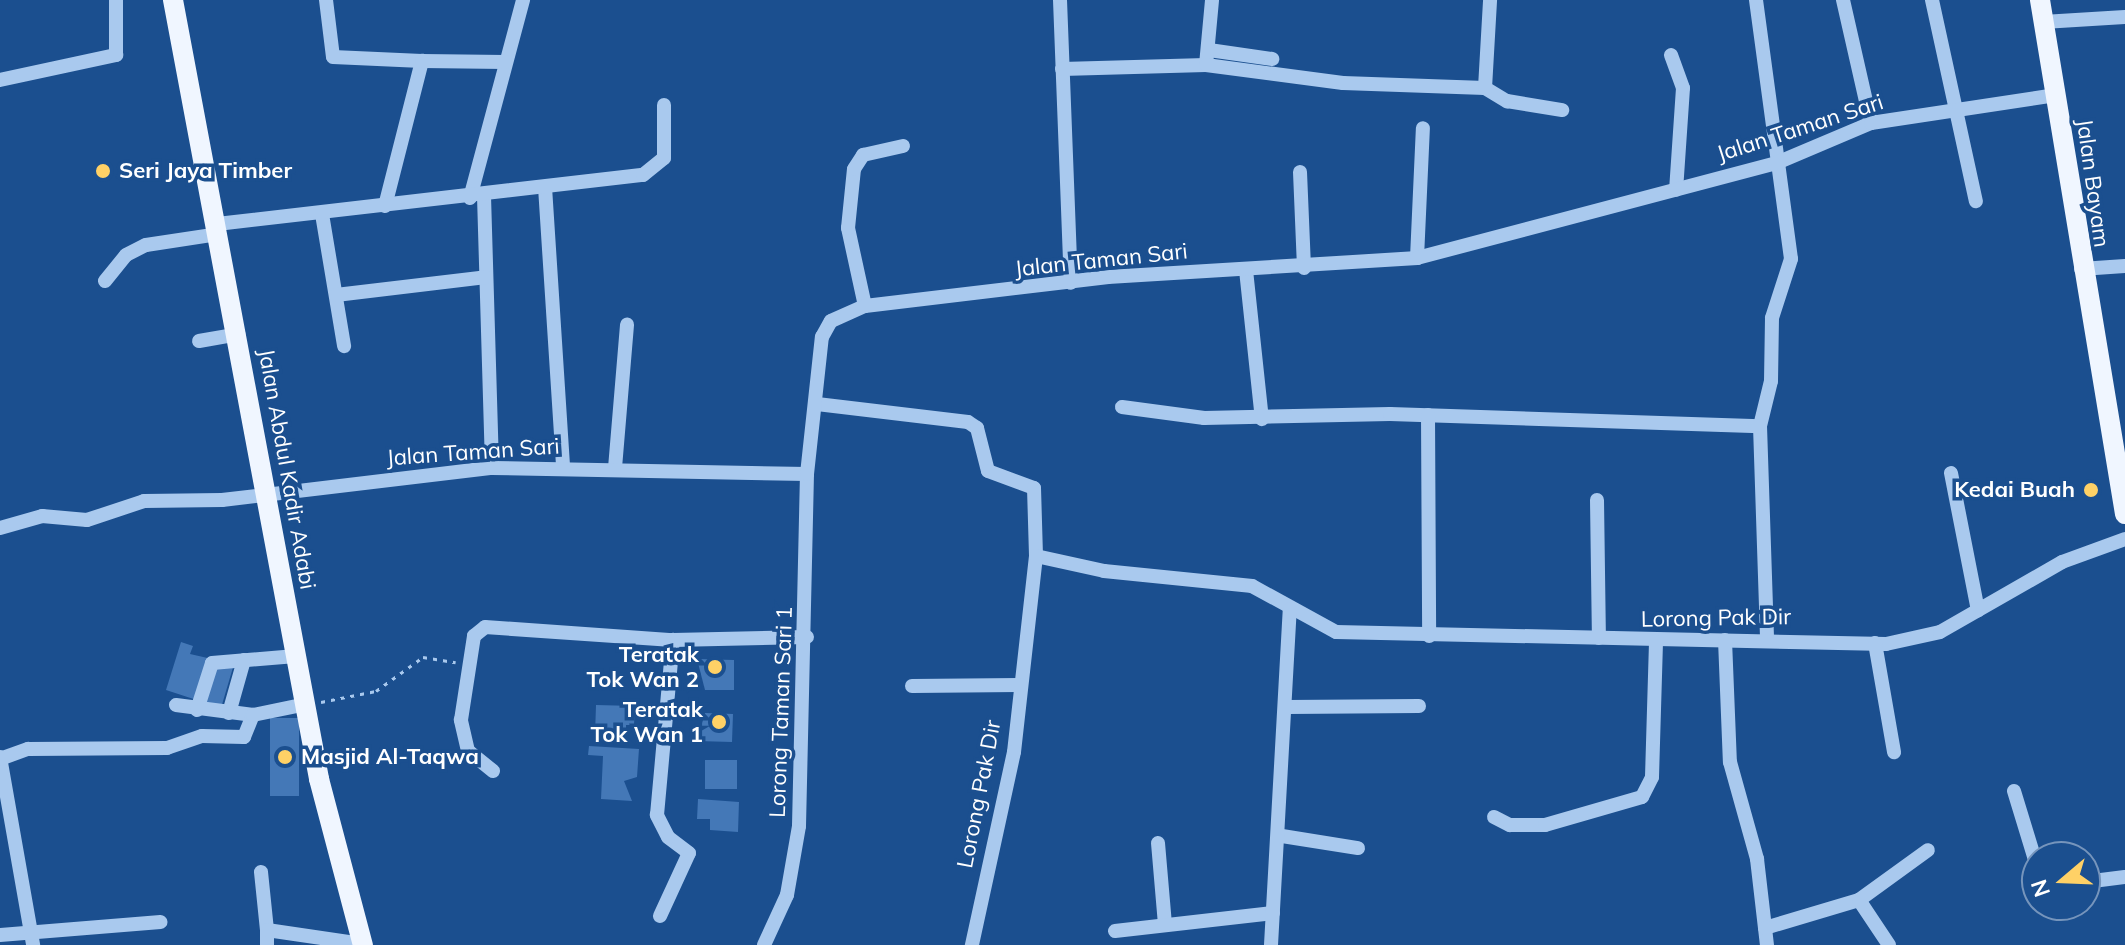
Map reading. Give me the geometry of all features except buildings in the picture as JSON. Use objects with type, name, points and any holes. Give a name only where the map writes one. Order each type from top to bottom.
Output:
[{"type":"main road","name":"Jalan Abdul Kadir Adabi","points":[[173,0],[296,656],[362,944]]},
{"type":"main road","name":"Jalan Bayam","points":[[2040,0],[2081,269],[2125,514]]},
{"type":"street","points":[[0,80],[116,55],[116,0]]},
{"type":"street","points":[[326,0],[333,57],[505,62]]},
{"type":"street","points":[[492,468],[486,277],[477,197],[505,62],[523,0]]},
{"type":"street","points":[[1060,0],[1071,283]]},
{"type":"street","points":[[1208,58],[1212,0]]},
{"type":"street","points":[[1485,88],[1490,0]]},
{"type":"street","points":[[1756,0],[1773,97],[1774,164],[1791,259],[1772,318],[1771,381],[1760,426],[1767,638]]},
{"type":"street","points":[[1843,0],[1871,123]]},
{"type":"street","points":[[1932,0],[1953,110],[1976,201]]},
{"type":"street","points":[[2043,22],[2125,17]]},
{"type":"street","points":[[1671,55],[1683,88],[1676,190]]},
{"type":"street","points":[[1062,69],[1208,58],[1272,59]]},
{"type":"street","points":[[1208,58],[1343,83],[1485,88],[1507,101],[1562,110]]},
{"type":"street","points":[[385,206],[422,61]]},
{"type":"street","name":"Jalan Taman Sari","points":[[0,528],[42,516],[87,520],[144,501],[267,495],[492,468],[807,474],[822,337],[831,321],[865,306],[1071,283],[1417,258],[1774,164],[1871,123],[2056,95]]},
{"type":"street","points":[[105,281],[126,255],[146,245],[218,229],[622,179],[658,166],[667,147],[664,105]]},
{"type":"street","points":[[1417,258],[1423,128]]},
{"type":"street","points":[[865,306],[848,228],[854,169],[863,155],[903,146]]},
{"type":"street","points":[[1300,172],[1304,268]]},
{"type":"street","points":[[545,187],[563,467]]},
{"type":"street","points":[[322,214],[344,346]]},
{"type":"street","points":[[2081,269],[2125,266]]},
{"type":"street","points":[[1246,270],[1262,419]]},
{"type":"street","points":[[336,295],[486,277]]},
{"type":"street","points":[[615,468],[627,324]]},
{"type":"street","points":[[199,341],[238,334]]},
{"type":"street","name":"Lorong Pak Dir","points":[[817,404],[968,422],[977,428],[988,471],[1034,488],[1036,556],[1014,752],[972,945]]},
{"type":"street","points":[[1122,407],[1262,419],[1428,415],[1760,426]]},
{"type":"street","points":[[1428,415],[1429,636]]},
{"type":"street","points":[[1951,473],[1978,610]]},
{"type":"street","name":"Lorong Taman Sari 1","points":[[764,945],[787,895],[799,826],[807,637],[807,474]]},
{"type":"street","points":[[1597,500],[1599,638]]},
{"type":"street","name":"Lorong Pak Dir","points":[[1036,556],[1104,571],[1252,586],[1275,592],[1290,610],[1336,632],[1656,642],[1767,638],[1875,643],[1928,636],[2062,562],[2125,539]]},
{"type":"street","points":[[1271,945],[1282,836],[1290,610]]},
{"type":"street","points":[[493,771],[468,751],[461,720],[474,636],[485,627],[673,640],[807,637]]},
{"type":"street","points":[[660,916],[689,853],[668,837],[657,815],[673,640]]},
{"type":"street","points":[[1725,640],[1730,762],[1757,859],[1767,945]]},
{"type":"street","points":[[1494,817],[1510,825],[1545,825],[1642,797],[1652,777],[1656,642]]},
{"type":"street","points":[[1875,643],[1894,752]]},
{"type":"street","points":[[197,710],[209,667],[244,660],[296,656]]},
{"type":"street","points":[[229,713],[244,660]]},
{"type":"street","points":[[912,686],[1020,685]]},
{"type":"street","points":[[176,705],[253,715],[306,704]]},
{"type":"street","points":[[1287,707],[1419,706]]},
{"type":"street","points":[[33,945],[0,759],[28,749],[167,748],[202,736],[244,737],[253,715]]},
{"type":"street","points":[[2014,791],[2029,841]]},
{"type":"street","points":[[1282,836],[1358,848]]},
{"type":"street","points":[[1158,843],[1165,925]]},
{"type":"street","points":[[1765,928],[1859,900],[1928,850]]},
{"type":"street","points":[[261,872],[267,938],[362,944]]},
{"type":"street","points":[[2101,880],[2125,877]]},
{"type":"street","points":[[1859,900],[1889,945]]},
{"type":"street","points":[[1115,931],[1273,913]]},
{"type":"street","points":[[0,935],[30,929],[160,922]]},
{"type":"path","points":[[306,704],[376,691],[413,662],[438,656]]},
{"type":"place","name":"Seri Jaya Timber","points":[[103,171]]},
{"type":"place","name":"Kedai Buah","points":[[2091,490]]},
{"type":"place","name":"Teratak Tok Wan 2","points":[[715,667]]},
{"type":"place","name":"Teratak Tok Wan 1","points":[[719,722]]},
{"type":"place","name":"Masjid Al-Taqwa","points":[[285,757]]}]
